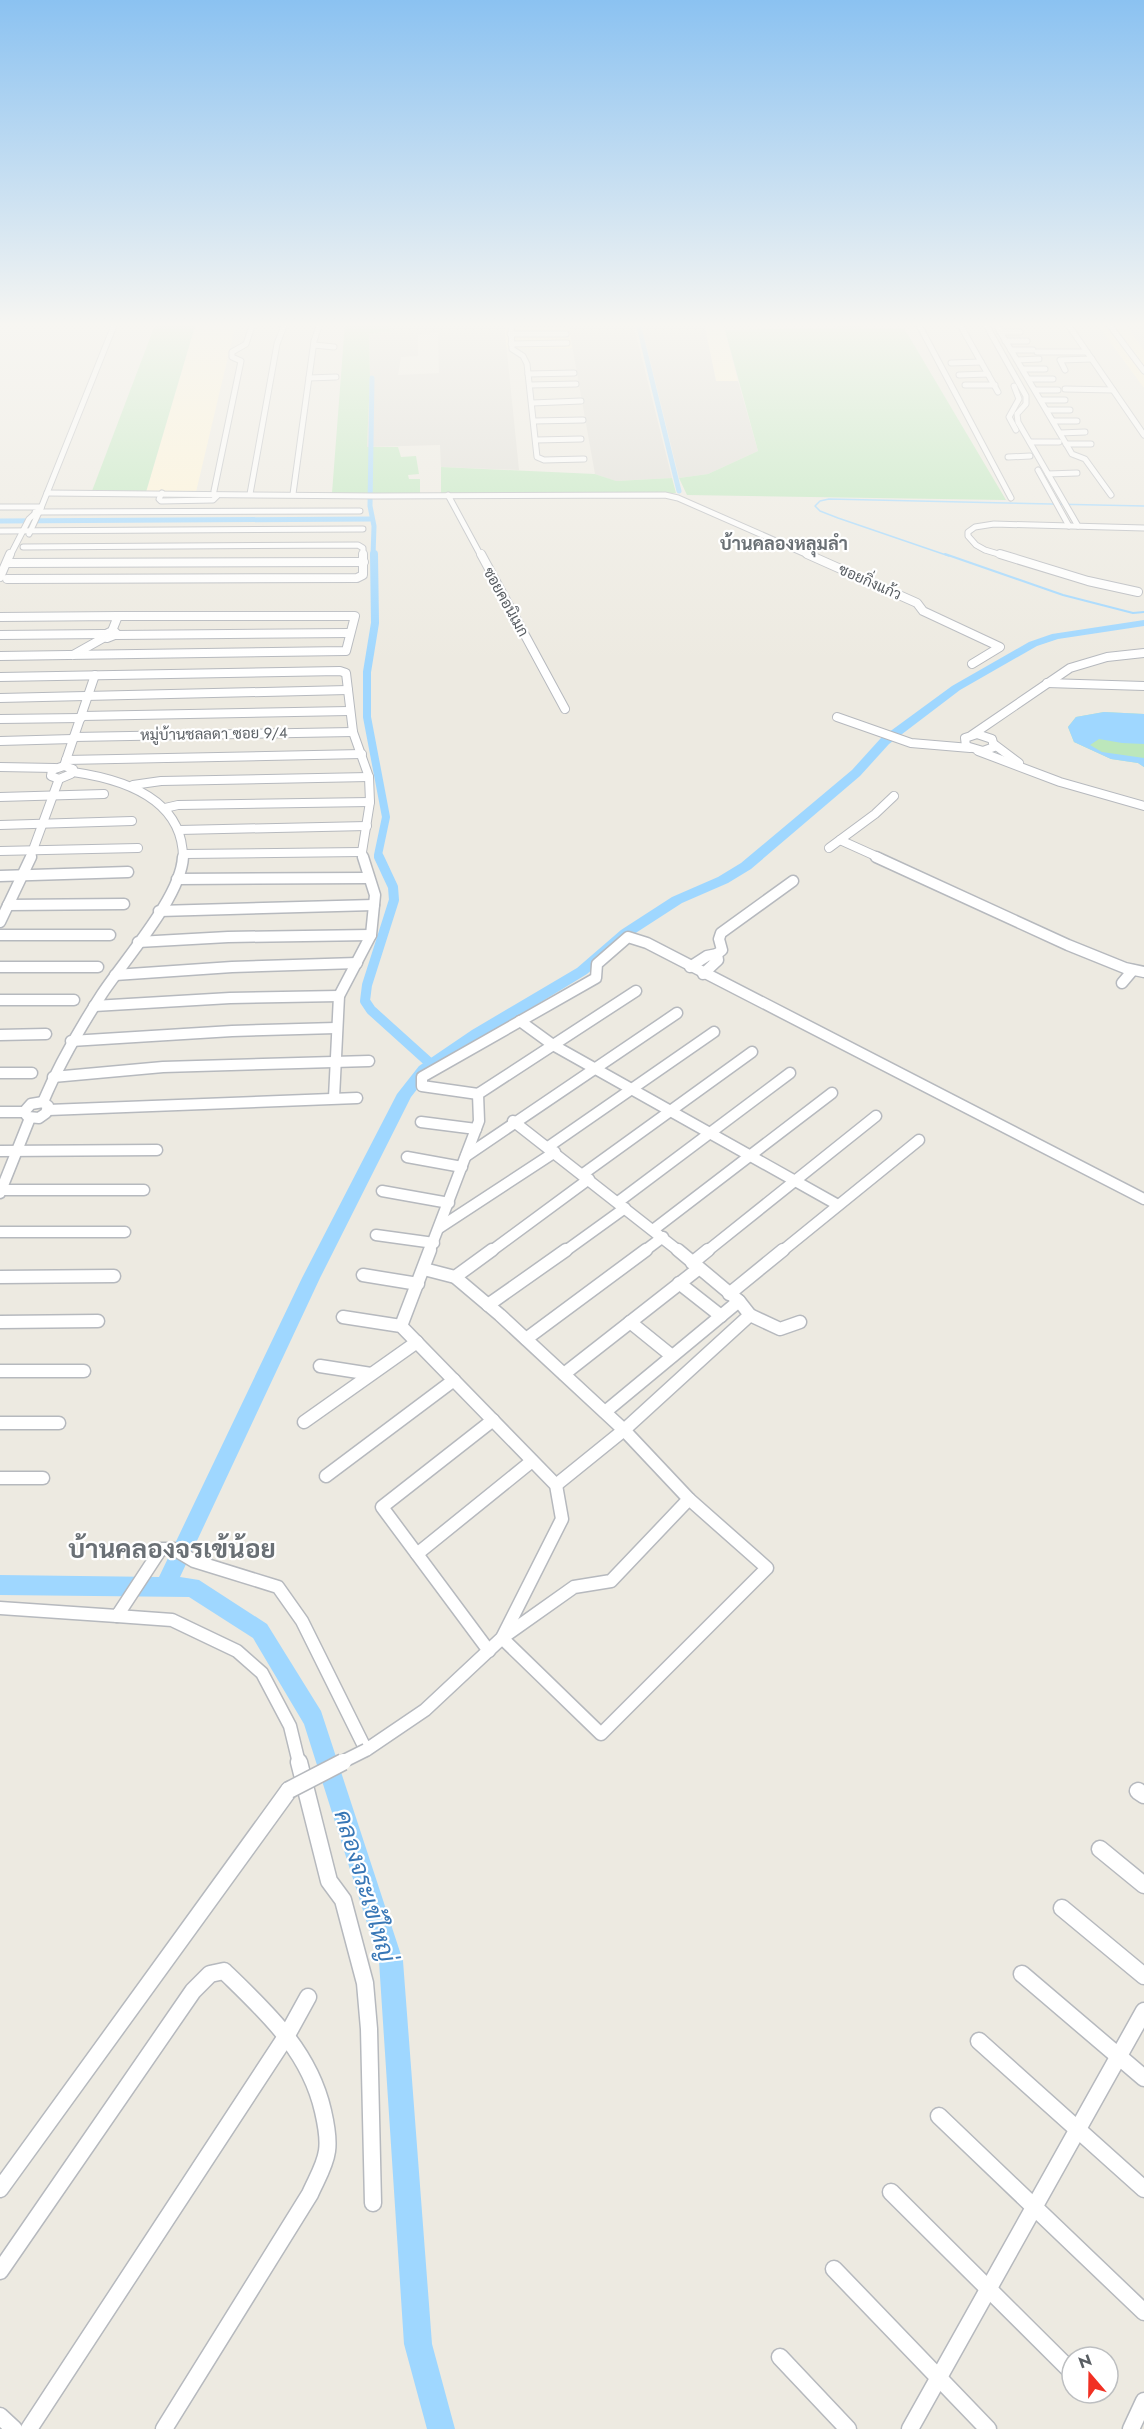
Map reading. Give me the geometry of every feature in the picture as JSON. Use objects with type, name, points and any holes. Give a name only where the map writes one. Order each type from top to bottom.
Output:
[{"type":"street","points":[[3,574],[38,512],[70,436]]},
{"type":"street","points":[[160,496],[160,501],[214,500],[227,436]]},
{"type":"street","points":[[250,494],[261,436]]},
{"type":"street","points":[[293,495],[301,436]]},
{"type":"street","points":[[536,436],[539,459],[584,459]]},
{"type":"street","points":[[978,436],[1011,498]]},
{"type":"street","points":[[1019,436],[1069,526]]},
{"type":"street","points":[[1027,436],[1078,526]]},
{"type":"street","points":[[1062,436],[1072,454],[1085,459],[1111,495]]},
{"type":"street","points":[[536,440],[581,439]]},
{"type":"street","points":[[1030,442],[1059,442]]},
{"type":"street","points":[[1066,444],[1091,444]]},
{"type":"street","points":[[1008,457],[1030,456]]},
{"type":"street","points":[[1048,474],[1077,473]]},
{"type":"street","points":[[47,493],[160,496],[216,492],[360,496],[448,495]]},
{"type":"street","points":[[95,500],[98,493]]},
{"type":"street","points":[[230,494],[232,499],[262,501]]},
{"type":"street","name":"ซอยกิ่งแก้ว","points":[[448,495],[672,496],[917,603],[923,611],[1000,647],[972,664]]},
{"type":"street","name":"ซอยคอนิเมก","points":[[448,495],[565,709]]},
{"type":"street","points":[[0,507],[38,512],[360,512]]},
{"type":"street","points":[[1142,591],[1088,581],[985,550],[976,545],[968,536],[968,532],[984,525],[1144,528]]},
{"type":"street","points":[[1044,525],[1062,532],[1091,534],[1099,533],[1100,527]]},
{"type":"street","points":[[0,531],[28,529],[363,529]]},
{"type":"street","points":[[0,550],[358,545],[363,548],[364,562],[363,575],[357,578],[3,574]]},
{"type":"street","points":[[3,574],[364,562]]},
{"type":"street","points":[[72,656],[109,634],[118,616]]},
{"type":"street","points":[[0,617],[355,616],[346,651],[0,656]]},
{"type":"street","points":[[0,636],[351,633]]},
{"type":"street","points":[[949,745],[995,721],[1070,668],[1085,662],[1144,654]]},
{"type":"street","points":[[0,677],[340,671],[346,673],[353,732],[369,777],[370,802],[362,852],[375,895],[371,935],[339,996],[334,1098]]},
{"type":"street","points":[[73,772],[68,776],[53,777],[74,738],[95,675]]},
{"type":"street","points":[[1047,683],[1144,686]]},
{"type":"street","points":[[0,698],[348,690]]},
{"type":"street","points":[[0,719],[349,711]]},
{"type":"street","points":[[837,717],[892,738],[922,745],[949,745],[987,751],[993,742],[992,729],[995,721]]},
{"type":"street","name":"หมู่บ้านชลลดา ซอย 9/4","points":[[0,741],[353,732]]},
{"type":"street","points":[[968,736],[983,735],[1035,773]]},
{"type":"street","points":[[968,736],[964,743],[974,749],[1035,773],[1144,807]]},
{"type":"street","points":[[0,773],[59,767],[362,754]]},
{"type":"street","points":[[0,766],[71,768],[73,772],[110,777],[133,784],[165,808],[178,830],[184,854],[177,879],[159,911],[71,1041],[53,1077],[43,1116],[0,1112]]},
{"type":"street","points":[[133,784],[160,781],[369,777]]},
{"type":"street","points":[[0,922],[3,903],[24,875],[59,778]]},
{"type":"street","points":[[0,797],[104,794]]},
{"type":"street","points":[[830,848],[864,820],[875,814],[894,796]]},
{"type":"street","points":[[165,808],[178,805],[370,802]]},
{"type":"street","points":[[0,825],[132,821]]},
{"type":"street","points":[[178,830],[367,826]]},
{"type":"street","points":[[840,840],[1068,945],[1144,972]]},
{"type":"street","points":[[0,851],[138,848]]},
{"type":"street","points":[[184,854],[362,852]]},
{"type":"street","points":[[0,876],[128,872]]},
{"type":"street","points":[[177,879],[368,878]]},
{"type":"street","points":[[690,967],[722,950],[719,939],[721,933],[793,881]]},
{"type":"street","points":[[3,903],[124,904]]},
{"type":"street","points":[[159,911],[374,905]]},
{"type":"street","points":[[0,935],[110,935]]},
{"type":"street","points":[[138,942],[228,937],[371,935]]},
{"type":"street","points":[[636,991],[478,1094],[422,1086],[422,1077],[596,978],[597,964],[628,937],[646,943],[1144,1199]]},
{"type":"street","points":[[703,974],[718,960],[717,954]]},
{"type":"street","points":[[115,975],[232,967],[357,963]]},
{"type":"street","points":[[0,967],[98,967]]},
{"type":"street","points":[[1122,983],[1133,970]]},
{"type":"street","points":[[94,1006],[230,998],[339,996]]},
{"type":"street","points":[[0,1000],[74,1000]]},
{"type":"street","points":[[407,1157],[464,1161],[514,1122],[676,1013]]},
{"type":"street","points":[[520,1021],[553,1045],[838,1205]]},
{"type":"street","points":[[71,1041],[232,1031],[336,1028]]},
{"type":"street","points":[[439,1228],[714,1032]]},
{"type":"street","points":[[0,1035],[46,1034]]},
{"type":"street","points":[[455,1277],[670,1111],[752,1052]]},
{"type":"street","points":[[53,1077],[163,1067],[369,1061]]},
{"type":"street","points":[[0,1073],[32,1073]]},
{"type":"street","points":[[488,1305],[622,1205],[710,1133],[790,1073]]},
{"type":"street","points":[[526,1339],[750,1156],[832,1093]]},
{"type":"street","points":[[401,1326],[479,1121],[478,1094]]},
{"type":"street","points":[[144,1190],[0,1191],[17,1151],[30,1104],[45,1106],[357,1098]]},
{"type":"street","points":[[564,1374],[679,1283],[695,1266],[795,1181],[876,1116]]},
{"type":"street","points":[[421,1122],[476,1129]]},
{"type":"street","points":[[514,1122],[658,1233],[734,1297],[750,1315],[780,1329],[800,1322]]},
{"type":"street","points":[[604,1412],[720,1316],[734,1297],[838,1205],[919,1140]]},
{"type":"street","points":[[0,1151],[157,1150]]},
{"type":"street","points":[[382,1191],[449,1203]]},
{"type":"street","points":[[0,1232],[125,1232]]},
{"type":"street","points":[[376,1235],[434,1243]]},
{"type":"street","points":[[424,1269],[455,1277],[488,1305],[624,1430],[689,1499],[767,1568],[601,1734],[502,1638]]},
{"type":"street","points":[[363,1275],[418,1284]]},
{"type":"street","points":[[0,1276],[114,1276]]},
{"type":"street","points":[[679,1283],[720,1316]]},
{"type":"street","points":[[556,1485],[624,1430],[750,1315]]},
{"type":"street","points":[[343,1317],[401,1326],[556,1485],[562,1519],[502,1638]]},
{"type":"street","points":[[0,1322],[99,1322]]},
{"type":"street","points":[[630,1322],[672,1356]]},
{"type":"street","points":[[304,1422],[417,1342]]},
{"type":"street","points":[[320,1366],[371,1374]]},
{"type":"street","points":[[0,1371],[84,1371]]},
{"type":"street","points":[[326,1476],[454,1380]]},
{"type":"street","points":[[489,1651],[382,1507],[493,1420]]},
{"type":"street","points":[[0,1423],[59,1423]]},
{"type":"street","points":[[417,1554],[532,1461]]},
{"type":"street","points":[[0,1478],[44,1478]]},
{"type":"street","points":[[0,2189],[289,1790],[366,1750],[425,1710],[502,1638],[574,1587],[611,1581],[689,1499]]},
{"type":"street","points":[[119,1611],[165,1548],[185,1553],[194,1561],[278,1587],[302,1621],[366,1750]]},
{"type":"street","points":[[0,1608],[119,1611],[172,1620],[237,1651],[262,1672],[269,1682],[290,1726],[329,1881],[343,1900],[365,1983],[369,2028],[373,2203]]},
{"type":"street","points":[[1100,1849],[1144,1885]]},
{"type":"street","points":[[1062,1908],[1144,1976]]},
{"type":"street","points":[[0,2271],[193,1991],[207,1975],[216,1971],[224,1971],[303,2054],[313,2075],[325,2119],[328,2137],[326,2156],[310,2194],[164,2429]]},
{"type":"street","points":[[1022,1974],[1144,2078]]},
{"type":"street","points":[[29,2429],[287,2035],[308,1997]]},
{"type":"street","points":[[910,2429],[1144,2011]]},
{"type":"street","points":[[979,2041],[1144,2189]]},
{"type":"street","points":[[939,2116],[1144,2312]]},
{"type":"street","points":[[891,2192],[1060,2360]]},
{"type":"street","points":[[834,2270],[988,2429]]},
{"type":"street","points":[[780,2357],[848,2429]]},
{"type":"street","points":[[1131,2429],[1144,2401]]},
{"type":"street","points":[[0,2416],[14,2429]]},
{"type":"shaded area","points":[[162,436],[209,436],[196,492],[146,492]]},
{"type":"shaded area","points":[[367,436],[516,436],[519,470],[441,467],[440,445],[367,447]]},
{"type":"shaded area","points":[[588,436],[662,436],[672,478],[615,481],[595,474]]},
{"type":"shaded area","points":[[669,436],[754,436],[758,451],[708,474],[679,478]]},
{"type":"green space","points":[[113,436],[162,436],[146,492],[92,491]]},
{"type":"green space","points":[[336,436],[367,436],[367,447],[398,447],[401,457],[416,456],[419,474],[408,475],[409,479],[420,479],[420,493],[332,493]]},
{"type":"green space","points":[[754,436],[968,436],[1006,500],[687,495],[679,478],[708,474],[758,451]]},
{"type":"green space","points":[[441,467],[595,474],[616,481],[672,478],[676,493],[441,493]]},
{"type":"green space","points":[[1104,712],[1144,714],[1144,767],[1138,763],[1111,759],[1074,742],[1068,727],[1076,717]]},
{"type":"water","points":[[1104,712],[1144,714],[1144,744],[1099,739],[1090,745],[1102,752],[1144,758],[1144,767],[1138,763],[1111,759],[1074,742],[1068,727],[1076,717]]},
{"type":"waterway","points":[[371,436],[370,506],[374,526],[373,556]]},
{"type":"waterway","points":[[666,436],[679,491]]},
{"type":"waterway","points":[[949,556],[838,518],[820,511],[815,506],[820,501],[829,499],[1144,506]]},
{"type":"waterway","points":[[0,521],[370,519]]},
{"type":"waterway","points":[[374,554],[375,623],[367,672],[367,717],[386,817],[379,858]]},
{"type":"waterway","points":[[945,554],[1063,595],[1133,613],[1144,612]]},
{"type":"waterway","points":[[165,1587],[311,1278],[405,1094],[424,1070],[477,1034],[582,971],[626,933],[677,900],[723,880],[746,866],[856,773],[885,741],[956,688],[1033,644],[1056,636],[1144,623]]},
{"type":"waterway","points":[[379,857],[393,887],[394,900],[367,985],[365,1001],[371,1010],[432,1065]]},
{"type":"waterway","name":"คลองจระเข้ใหญ่","points":[[0,1585],[165,1587]]},
{"type":"waterway","name":"คลองจระเข้ใหญ่","points":[[165,1587],[192,1587],[260,1631],[313,1719],[391,1961],[418,2344],[441,2429]]},
{"type":"district","name":"บ้านคลองหลุมลำ","points":[[784,544]]},
{"type":"district","name":"บ้านคลองจรเข้น้อย","points":[[172,1549]]}]
